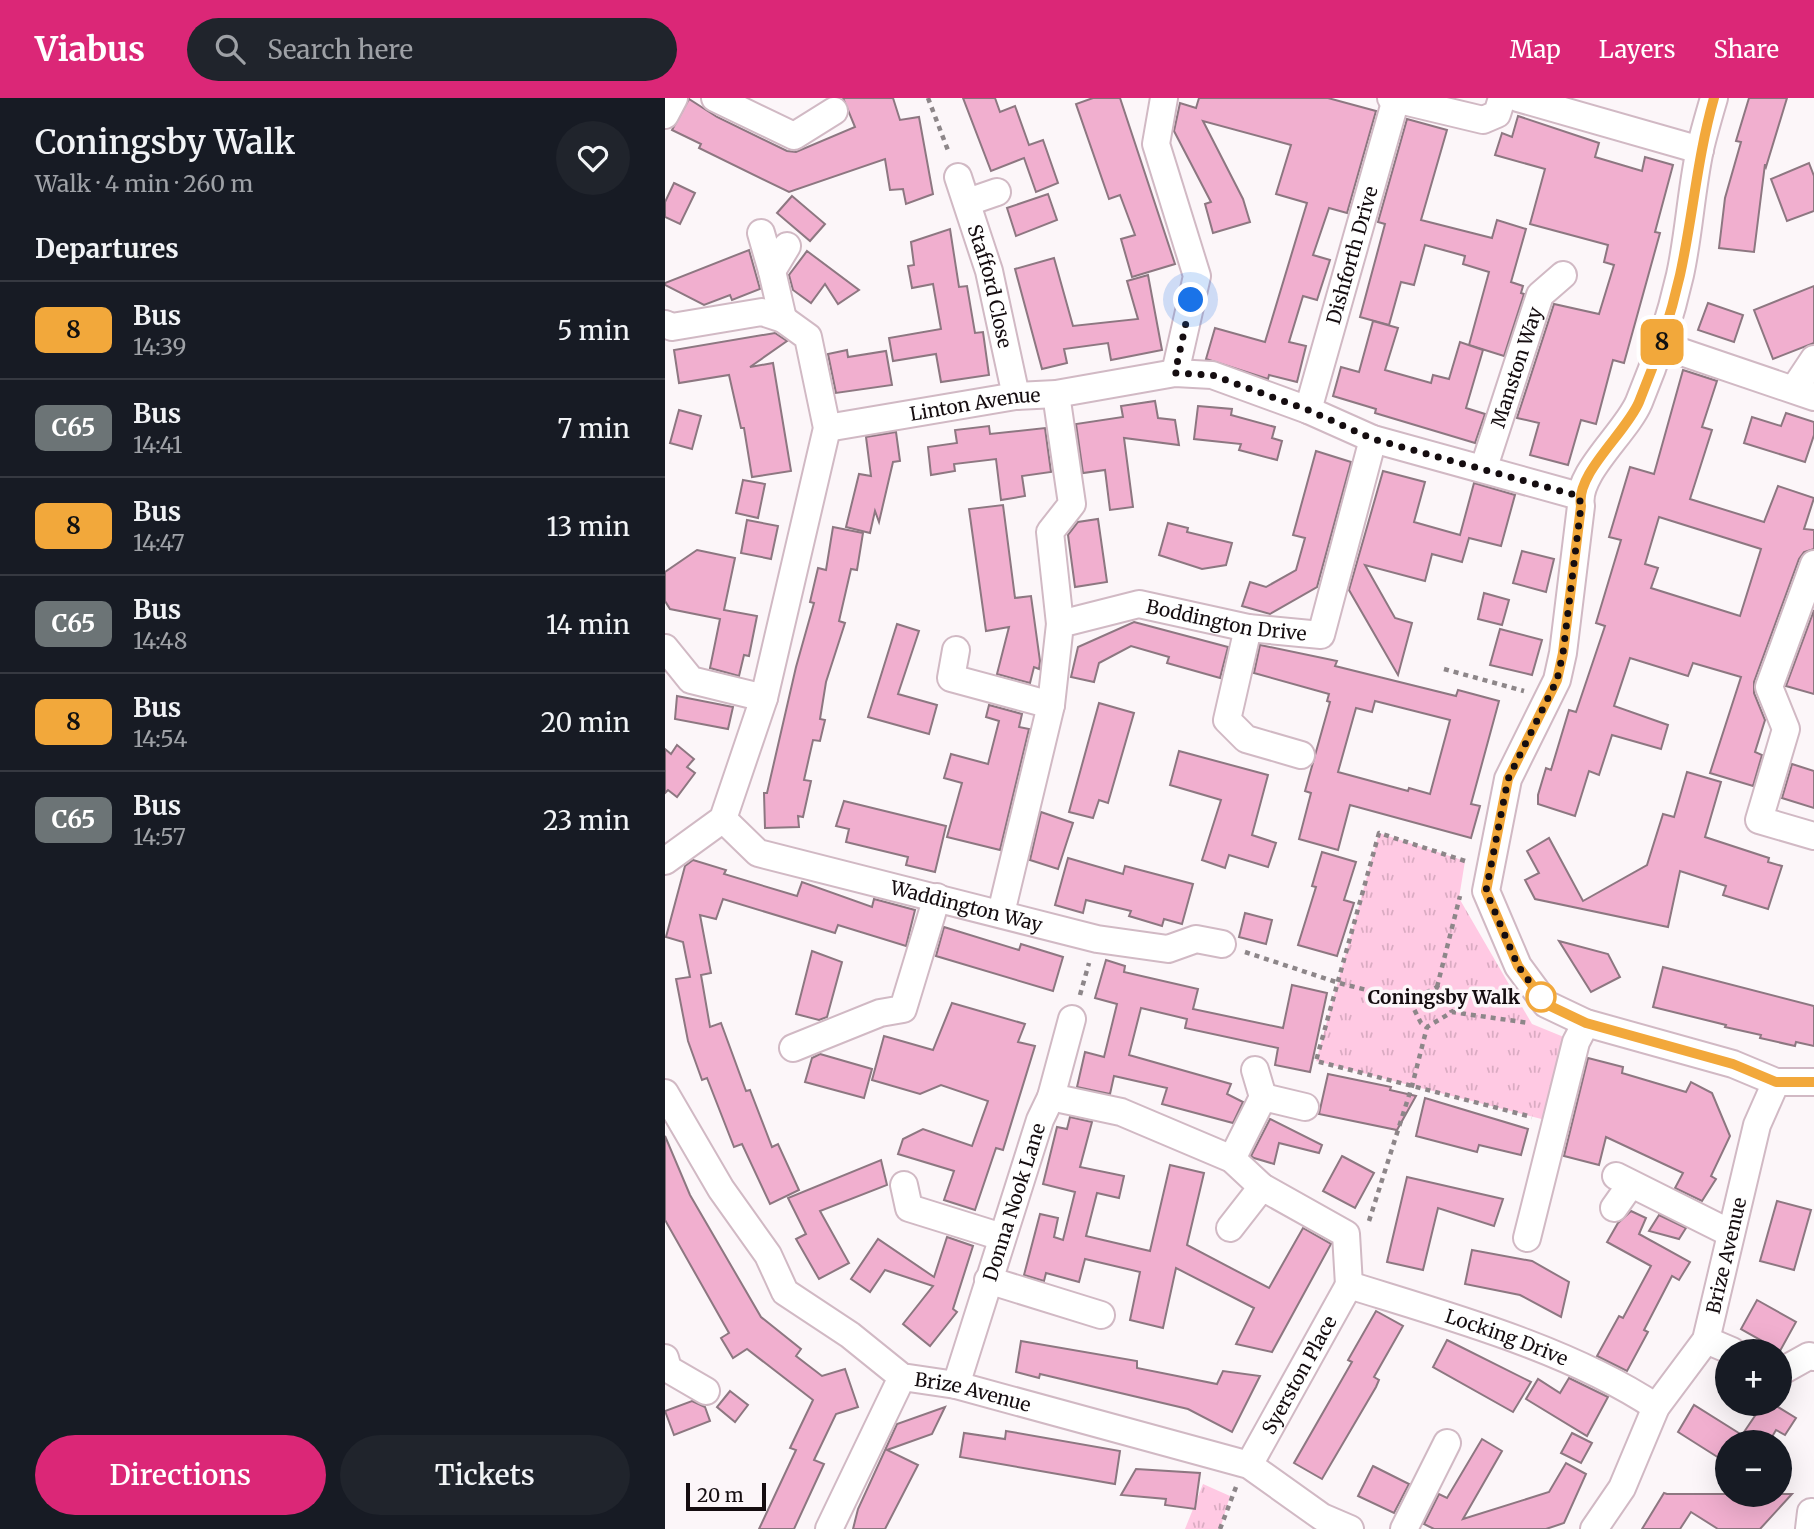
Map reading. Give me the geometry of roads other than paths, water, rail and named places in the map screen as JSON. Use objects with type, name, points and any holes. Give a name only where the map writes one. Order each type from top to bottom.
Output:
[{"type":"street","points":[[665,115],[674,98]]},
{"type":"street","points":[[715,98],[794,136],[834,111]]},
{"type":"street","points":[[1164,98],[1156,144],[1197,276],[1175,373]]},
{"type":"street","points":[[1393,99],[1483,120],[1497,114],[1502,98]]},
{"type":"street","points":[[1518,98],[1700,150]]},
{"type":"street","points":[[1714,98],[1700,150],[1680,274],[1661,345],[1638,405],[1624,430],[1594,466],[1579,496],[1581,506],[1563,653],[1557,680],[1545,697],[1508,779],[1486,891],[1518,966],[1546,1004],[1586,1023],[1733,1064],[1776,1082],[1814,1082]]},
{"type":"street","name":"Dishforth Drive","points":[[1308,410],[1393,99]]},
{"type":"street","name":"Stafford Close","points":[[958,177],[989,271],[1017,396]]},
{"type":"street","points":[[968,202],[997,192]]},
{"type":"street","points":[[761,233],[783,319]]},
{"type":"street","points":[[772,271],[787,246]]},
{"type":"street","name":"Manston Way","points":[[1484,467],[1539,295],[1563,275]]},
{"type":"street","points":[[665,324],[672,327],[762,312],[783,319],[808,337],[827,428],[764,698],[723,819],[665,861]]},
{"type":"street","points":[[1661,345],[1804,393],[1814,359]]},
{"type":"street","name":"Linton Avenue","points":[[827,428],[1017,396],[1056,394],[1175,373],[1212,375],[1308,410],[1373,439],[1484,467],[1579,496]]},
{"type":"street","points":[[1001,913],[1051,705],[1060,624],[1050,532],[1072,504],[1056,394]]},
{"type":"street","name":"Boddington Drive","points":[[1060,624],[1139,604],[1248,628],[1321,635],[1373,439]]},
{"type":"street","points":[[1814,564],[1769,687],[1786,729],[1759,820],[1814,836]]},
{"type":"street","points":[[1248,628],[1227,720],[1246,738],[1301,755]]},
{"type":"street","points":[[665,648],[691,680],[764,698]]},
{"type":"street","points":[[956,650],[951,678],[1051,705]]},
{"type":"street","name":"Waddington Way","points":[[723,819],[758,853],[1097,939],[1168,949],[1196,939],[1222,944]]},
{"type":"street","points":[[793,1048],[880,1013],[903,1009],[937,897]]},
{"type":"street","name":"Donna Nook Lane","points":[[956,1385],[1040,1120],[1051,1097],[1072,1019]]},
{"type":"street","points":[[1527,1238],[1576,1042],[1586,1023]]},
{"type":"street","points":[[1232,1159],[1263,1097],[1255,1070]]},
{"type":"street","name":"Brize Avenue","points":[[1594,1529],[1622,1488],[1655,1407],[1706,1340],[1757,1125],[1776,1082]]},
{"type":"street","name":"Brize Avenue","points":[[665,1093],[721,1189],[768,1255],[785,1292],[850,1335],[902,1377],[956,1385],[1249,1465],[1322,1517],[1350,1529]]},
{"type":"street","points":[[1051,1097],[1121,1112],[1232,1159],[1262,1187],[1346,1234],[1349,1285]]},
{"type":"street","points":[[1263,1097],[1305,1107]]},
{"type":"street","points":[[1614,1208],[1623,1180],[1730,1233]]},
{"type":"street","points":[[1230,1228],[1262,1187]]},
{"type":"street","points":[[903,1205],[1002,1237]]},
{"type":"street","points":[[988,1280],[1085,1305]]},
{"type":"street","name":"Locking Drive","points":[[1349,1285],[1478,1325],[1624,1386],[1655,1407]]},
{"type":"street","name":"Syerston Place","points":[[1249,1465],[1349,1285]]},
{"type":"street","points":[[1706,1340],[1715,1344]]},
{"type":"street","points":[[1792,1365],[1814,1356]]},
{"type":"street","points":[[666,1366],[706,1391]]},
{"type":"street","points":[[828,1529],[902,1377]]},
{"type":"street","points":[[1404,1529],[1447,1443]]},
{"type":"place","name":"Coningsby Walk","points":[[1541,997]]}]
